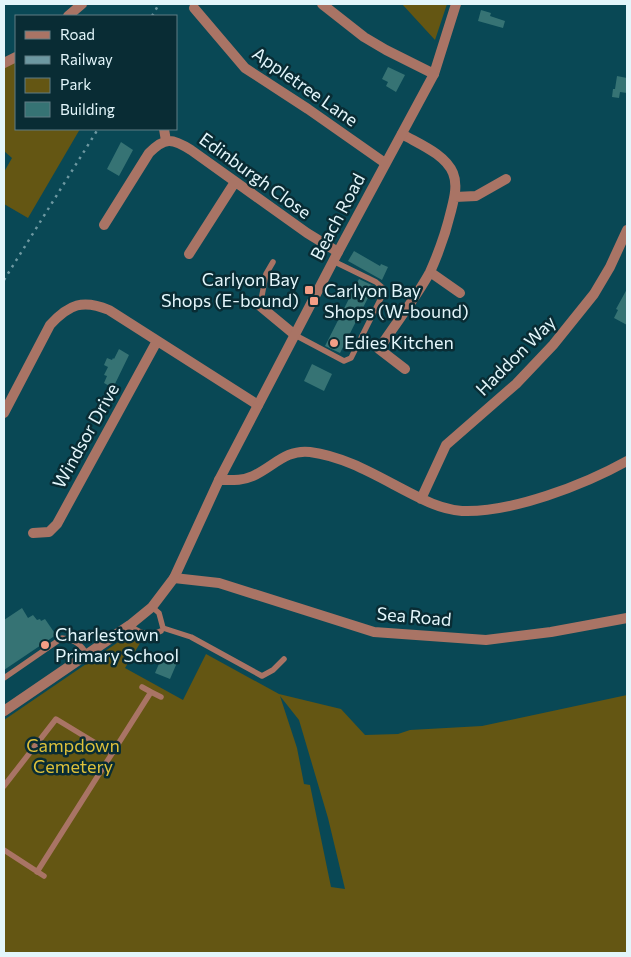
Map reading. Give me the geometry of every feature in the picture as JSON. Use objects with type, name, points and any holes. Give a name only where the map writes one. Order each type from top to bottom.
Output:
[{"type":"street","points":[[69,15],[82,4]]},
{"type":"street","points":[[322,4],[364,37],[434,74]]},
{"type":"street","name":"Beach Road","points":[[4,711],[130,625],[152,607],[174,578],[219,480],[335,256],[434,74],[456,4]]},
{"type":"street","name":"Appletree Lane","points":[[195,6],[245,68],[385,163]]},
{"type":"street","points":[[104,225],[149,153],[158,144],[166,141],[164,130]]},
{"type":"street","points":[[402,134],[447,164],[453,174],[456,186],[446,234],[430,272],[379,349],[405,369]]},
{"type":"street","name":"Edinburgh Close","points":[[166,141],[180,143],[335,256]]},
{"type":"street","points":[[455,197],[476,196],[506,179]]},
{"type":"street","points":[[188,254],[235,182]]},
{"type":"street","name":"Haddon Way","points":[[421,499],[446,444],[516,384],[553,345],[594,294],[610,267],[627,230]]},
{"type":"street","points":[[430,272],[460,293]]},
{"type":"street","points":[[4,413],[50,325],[61,313],[73,306],[84,304],[94,304],[110,310],[258,405]]},
{"type":"street","points":[[260,306],[295,334]]},
{"type":"street","name":"Windsor Drive","points":[[34,533],[49,532],[57,524],[157,341]]},
{"type":"street","points":[[219,480],[236,481],[252,476],[287,454],[309,452],[332,456],[345,461],[421,499],[438,506],[462,511],[508,506],[544,496],[570,487],[627,461]]},
{"type":"street","name":"Sea Road","points":[[174,578],[219,583],[374,632],[486,640],[550,632],[627,618]]},
{"type":"lane","points":[[295,334],[344,361],[351,358],[382,296],[383,288],[335,256]]},
{"type":"lane","points":[[260,306],[266,274],[273,262]]},
{"type":"lane","points":[[152,607],[159,613],[163,628],[191,637],[262,676],[273,670],[284,659]]},
{"type":"lane","points":[[130,625],[136,630],[147,634],[155,634],[161,631]]},
{"type":"lane","points":[[4,678],[62,638],[77,643],[88,655]]},
{"type":"lane","points":[[142,687],[160,697]]},
{"type":"lane","points":[[37,872],[151,692]]},
{"type":"lane","points":[[4,786],[56,719],[112,753]]},
{"type":"lane","points":[[4,850],[44,876]]},
{"type":"green space","points":[[402,4],[447,4],[435,40]]},
{"type":"green space","points":[[15,62],[15,130],[79,130],[28,218],[4,204],[4,172],[12,158],[4,151],[4,67]]},
{"type":"green space","name":"Campdown Cemetery","points":[[133,632],[145,635],[125,668],[183,700],[206,654],[279,694],[341,709],[365,735],[398,734],[410,730],[482,726],[627,695],[627,953],[4,953],[4,720]],"holes":[[[280,696],[299,720],[328,818],[345,889],[331,887],[310,785],[304,784],[297,748]]]},
{"type":"building","points":[[481,10],[491,13],[490,16],[505,21],[503,28],[478,21]]},
{"type":"building","points":[[388,67],[405,75],[396,92],[386,86],[388,82],[382,79]]},
{"type":"building","points":[[617,76],[627,78],[627,93],[620,92],[619,98],[612,97]]},
{"type":"building","points":[[121,142],[133,150],[119,176],[107,169]]},
{"type":"building","points":[[354,251],[380,266],[381,264],[388,267],[382,280],[348,261]]},
{"type":"building","points":[[359,279],[374,286],[340,353],[325,346]]},
{"type":"building","points":[[627,289],[627,325],[614,318],[618,310],[616,309]]},
{"type":"building","points":[[119,349],[129,355],[113,388],[104,383],[107,376],[104,375],[108,367],[104,365],[107,358],[114,359]]},
{"type":"building","points":[[312,364],[332,374],[324,391],[304,381]]},
{"type":"building","points":[[22,608],[28,618],[33,615],[37,620],[45,619],[56,635],[4,670],[4,620]]},
{"type":"building","points":[[164,652],[179,658],[170,679],[155,673]]},
{"type":"railway","points":[[153,15],[159,4]]},
{"type":"railway","points":[[4,280],[97,130]]},
{"type":"place","name":"Carlyon Bay Shops (E-bound)","points":[[309,290]]},
{"type":"place","name":"Carlyon Bay Shops (W-bound)","points":[[314,301]]},
{"type":"place","name":"Edies Kitchen","points":[[334,343]]},
{"type":"place","name":"Charlestown Primary School","points":[[45,645]]}]
